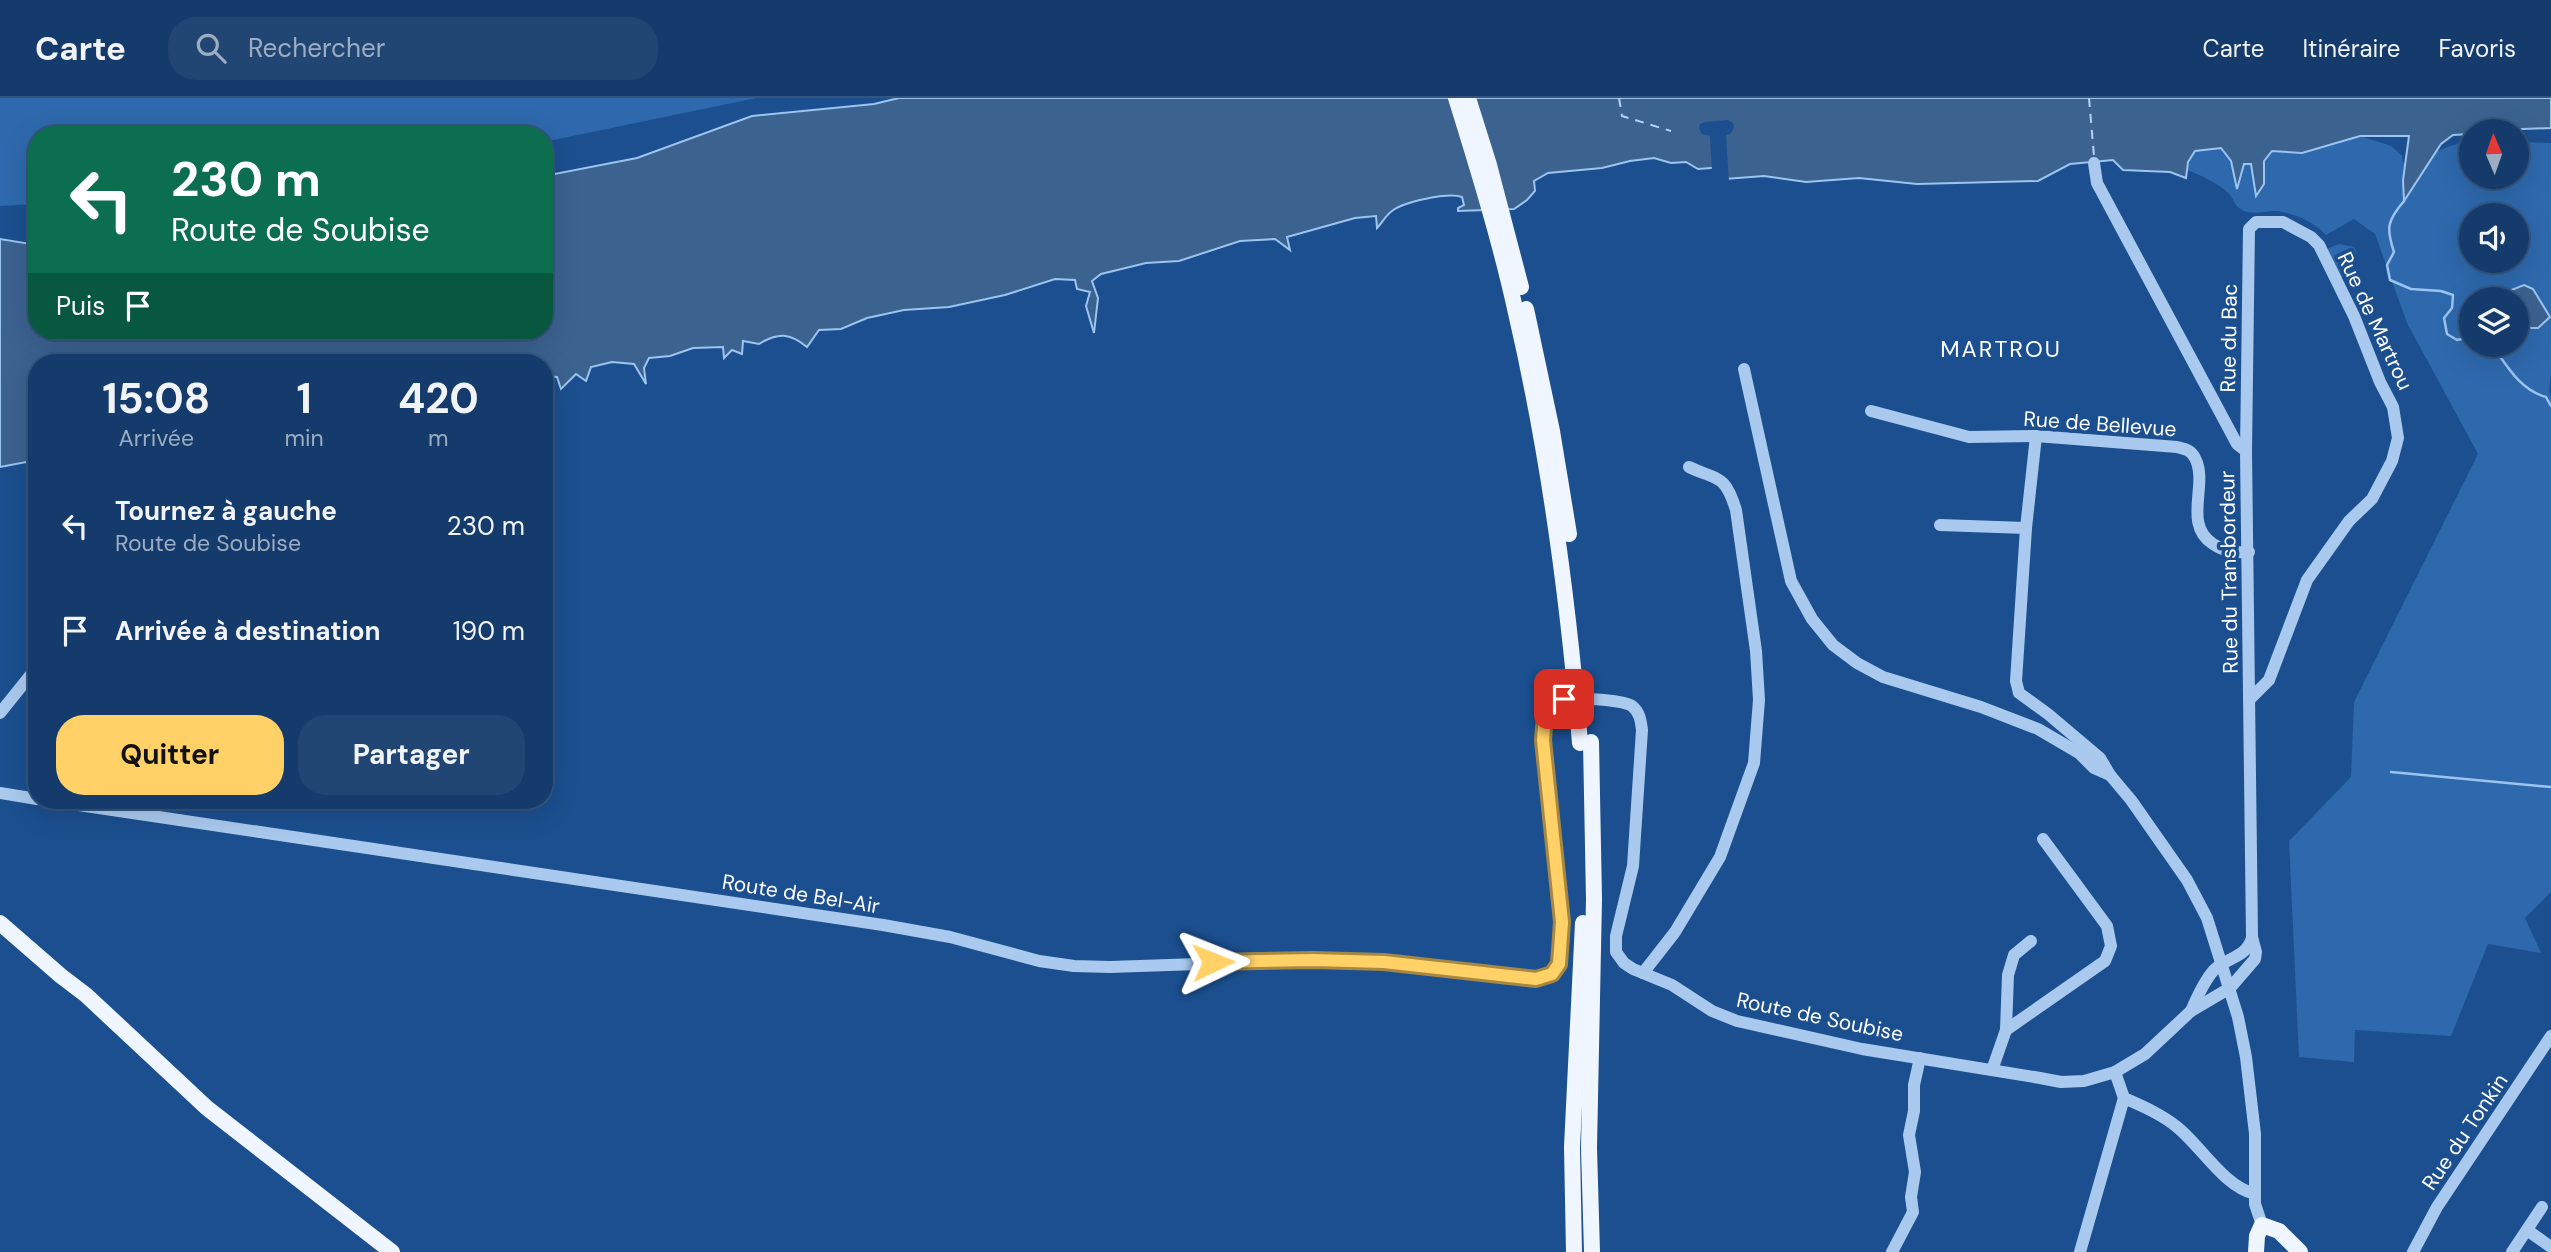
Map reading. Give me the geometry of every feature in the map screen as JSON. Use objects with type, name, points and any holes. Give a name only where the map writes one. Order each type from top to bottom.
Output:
[{"type":"main road","points":[[1456,98],[1516,310],[1541,432],[1585,742],[1584,881],[1572,1147],[1574,1252]]},
{"type":"main road","points":[[1468,98],[1508,237],[1538,357],[1562,485],[1581,624],[1594,900],[1589,1148],[1592,1252]]},
{"type":"main road","points":[[0,911],[60,964],[86,995]]},
{"type":"main road","points":[[0,923],[86,995],[207,1108],[392,1252]]},
{"type":"main road","points":[[2256,1252],[2257,1236],[2262,1225],[2279,1231],[2300,1252]]},
{"type":"street","name":"Rue du Transbordeur","points":[[2094,163],[2097,183],[2237,444],[2246,452],[2249,552],[2252,937],[2255,960],[2230,988],[2191,1011],[2145,1054],[2115,1072]]},
{"type":"street","name":"Rue de Martrou","points":[[2250,699],[2269,680],[2307,580],[2349,521],[2372,499],[2392,461],[2398,438],[2393,407],[2380,382],[2354,316],[2319,245],[2311,237],[2283,222],[2263,220],[2251,225]]},
{"type":"street","name":"Rue du Bac","points":[[2246,452],[2251,225]]},
{"type":"street","points":[[1744,369],[1791,581],[1812,619],[1833,645],[1883,677],[1981,707],[2038,729],[2079,753],[2094,768],[2110,775]]},
{"type":"street","name":"Rue de Bellevue","points":[[1871,411],[1969,437],[2036,436],[2177,447],[2190,451],[2196,459],[2200,528],[2208,541],[2222,550],[2249,552]]},
{"type":"street","points":[[2036,436],[2026,528],[2016,681],[2019,693],[2101,758],[2110,775],[2131,800],[2187,880],[2207,918],[2238,1017],[2249,1077],[2255,1134],[2255,1194],[2262,1225]]},
{"type":"street","points":[[1643,973],[1675,932],[1720,856],[1754,764],[1757,742],[1759,700],[1756,650],[1736,510],[1731,491],[1719,477],[1689,467]]},
{"type":"street","points":[[1940,525],[2026,528]]},
{"type":"street","points":[[0,713],[28,678]]},
{"type":"street","name":"Route de Soubise","points":[[1552,974],[1559,964],[1562,922],[1543,740],[1546,713],[1553,702],[1564,699],[1622,701],[1634,707],[1640,718],[1641,771],[1633,866],[1618,921],[1615,947],[1624,963],[1672,985],[1712,1011],[1737,1021],[1862,1049],[2061,1082],[2084,1081],[2115,1072]]},
{"type":"street","points":[[0,793],[28,798]]},
{"type":"street","name":"Route de Bel-Air","points":[[105,809],[883,925],[950,937],[1039,961],[1074,966],[1314,960],[1384,962],[1536,979],[1552,974]]},
{"type":"street","points":[[2006,1030],[2105,961],[2111,946],[2107,926],[2043,839]]},
{"type":"street","name":"Rue du Transbordeur","points":[[2191,1011],[2211,973],[2222,963],[2245,951],[2252,937]]},
{"type":"street","points":[[1992,1070],[2006,1030],[2008,975],[2014,955],[2031,941]]},
{"type":"street","name":"Rue du Tonkin","points":[[2413,1252],[2437,1207],[2522,1083],[2551,1035]]},
{"type":"street","points":[[1892,1252],[1913,1212],[1911,1197],[1915,1172],[1909,1135],[1914,1111],[1914,1085],[1920,1058]]},
{"type":"street","points":[[2080,1252],[2124,1098],[2115,1072]]},
{"type":"street","points":[[2124,1098],[2149,1109],[2177,1127],[2236,1185],[2255,1194]]},
{"type":"street","points":[[2512,1252],[2542,1207]]},
{"type":"street","points":[[2527,1230],[2551,1247]]},
{"type":"shaded area","points":[[0,98],[756,98],[553,140],[553,126],[28,126],[28,204],[0,206]]},
{"type":"shaded area","points":[[899,98],[2551,98],[2551,128],[2529,129],[2529,119],[2459,119],[2459,135],[2453,135],[2441,144],[2404,201],[2403,180],[2409,136],[2360,136],[2302,153],[2272,151],[2264,161],[2264,184],[2256,196],[2251,164],[2244,164],[2237,189],[2231,161],[2221,148],[2195,151],[2188,162],[2186,178],[2170,172],[2123,170],[2113,160],[2070,164],[2038,181],[1917,184],[1859,178],[1806,182],[1764,176],[1725,179],[1723,167],[1698,169],[1686,162],[1671,163],[1654,158],[1602,168],[1548,173],[1534,181],[1535,191],[1514,209],[1458,211],[1458,208],[1464,205],[1462,197],[1437,197],[1415,201],[1398,208],[1377,228],[1376,216],[1355,218],[1287,237],[1290,250],[1275,239],[1240,241],[1179,261],[1146,263],[1101,274],[1092,281],[1098,298],[1094,333],[1086,306],[1090,292],[1077,289],[1075,280],[1055,279],[1005,295],[949,307],[904,310],[867,318],[841,329],[819,330],[807,347],[795,339],[778,336],[759,344],[743,341],[742,354],[732,350],[724,358],[723,347],[693,348],[670,356],[649,358],[644,368],[646,384],[634,364],[612,362],[591,367],[586,381],[576,374],[561,389],[557,377],[553,377],[553,354],[28,354],[28,462],[0,467],[0,239],[28,244],[28,340],[553,340],[553,174],[637,158],[752,116],[874,104]]},
{"type":"shaded area","points":[[2360,136],[2391,146],[2402,156],[2403,163],[2459,143],[2459,189],[2529,189],[2529,142],[2551,143],[2551,892],[2525,918],[2541,953],[2488,944],[2451,1036],[2355,1030],[2354,1062],[2299,1057],[2289,841],[2351,777],[2354,702],[2478,454],[2407,323],[2375,234],[2354,219],[2326,235],[2311,223],[2290,214],[2277,211],[2243,211],[2221,187],[2187,170],[2188,162],[2195,151],[2221,148],[2231,161],[2237,188],[2244,164],[2251,163],[2257,195],[2264,184],[2264,161],[2272,151],[2302,153]]},
{"type":"shaded area","points":[[2339,244],[2354,247],[2356,251],[2355,259],[2344,277],[2340,277],[2327,251]]},
{"type":"shaded area","points":[[2529,287],[2533,289],[2550,317],[2538,328],[2531,328]]},
{"type":"pier","points":[[1728,120],[1733,123],[1734,128],[1726,135],[1729,182],[1725,182],[1720,171],[1712,171],[1710,136],[1702,134],[1699,128],[1700,124],[1705,122]]},
{"type":"waterway","points":[[2404,201],[2390,225],[2394,252],[2387,265],[2390,280],[2411,289],[2441,291],[2453,295],[2452,308],[2444,318],[2447,334],[2459,340]]},
{"type":"waterway","points":[[2501,357],[2521,383],[2546,397],[2551,406]]},
{"type":"waterway","points":[[2391,772],[2551,787]]},
{"type":"ferry route","points":[[1619,98],[1622,116],[1671,131]]},
{"type":"ferry route","points":[[2089,98],[2094,156]]},
{"type":"district","name":"MARTROU","points":[[2001,349]]},
{"type":"route","points":[[1213,962],[1384,962],[1536,979],[1552,974],[1559,964],[1562,922],[1543,740],[1546,713],[1553,702],[1564,699]]}]
